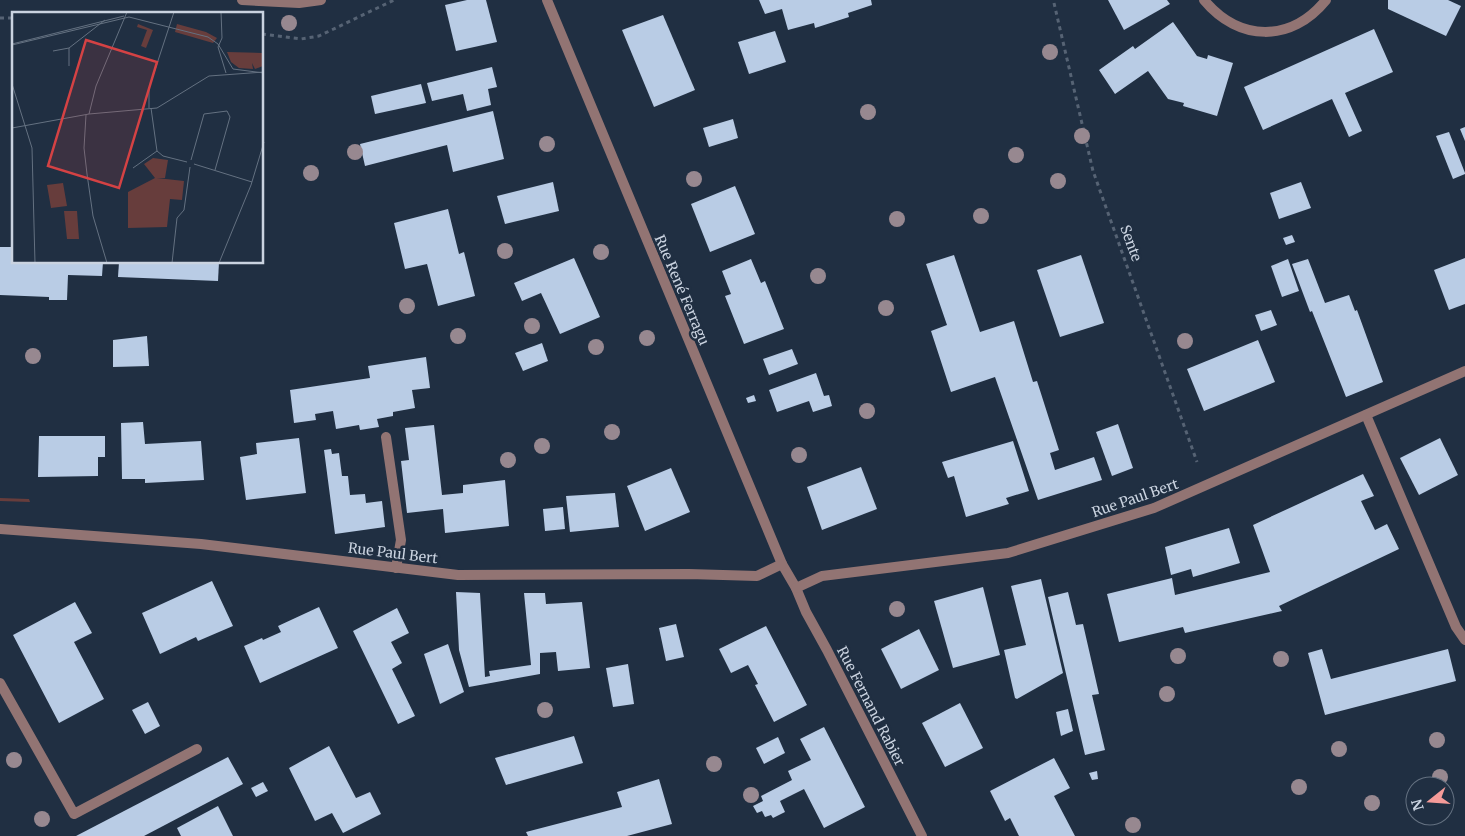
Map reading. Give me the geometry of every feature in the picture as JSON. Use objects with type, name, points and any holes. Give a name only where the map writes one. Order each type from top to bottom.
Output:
[{"type":"street","points":[[242,0],[299,3],[321,0]]},
{"type":"street","name":"Rue René Ferragu","points":[[547,0],[782,564],[796,588]]},
{"type":"street","points":[[1204,0],[1214,13],[1233,25],[1255,32],[1277,32],[1298,24],[1316,12],[1326,0]]},
{"type":"street","name":"Rue Paul Bert","points":[[796,588],[822,576],[1008,553],[1154,508],[1465,371]]},
{"type":"street","points":[[1366,416],[1456,627],[1465,640]]},
{"type":"street","points":[[386,437],[400,540],[396,568]]},
{"type":"street","name":"Rue Paul Bert","points":[[0,529],[201,544],[458,575],[689,574],[757,576],[782,564]]},
{"type":"street","name":"Rue Fernand Rabier","points":[[796,588],[806,612],[922,836]]},
{"type":"street","points":[[0,684],[74,814],[197,749]]},
{"type":"path","name":"Sente","points":[[1054,2],[1093,171],[1206,486]]},
{"type":"shaded area","points":[[0,498],[29,499],[30,502],[0,501]]},
{"type":"building","points":[[467,0],[486,0],[497,42],[456,51],[445,5]]},
{"type":"building","points":[[759,0],[871,0],[872,5],[848,13],[849,17],[815,28],[814,23],[788,30],[782,9],[765,14]]},
{"type":"building","points":[[1108,0],[1167,0],[1170,4],[1124,30]]},
{"type":"building","points":[[1388,0],[1448,0],[1461,6],[1446,36],[1388,9]]},
{"type":"building","points":[[663,15],[695,90],[654,107],[622,30]]},
{"type":"building","points":[[1173,22],[1197,56],[1207,59],[1208,55],[1233,63],[1217,116],[1183,106],[1184,103],[1168,99],[1148,71],[1115,94],[1099,70],[1133,46],[1135,49]]},
{"type":"building","points":[[1374,29],[1393,72],[1345,93],[1362,131],[1349,137],[1332,99],[1263,130],[1244,87]]},
{"type":"building","points":[[775,31],[786,62],[749,74],[738,42]]},
{"type":"building","points":[[492,67],[497,87],[488,89],[491,105],[467,111],[463,94],[432,101],[427,83]]},
{"type":"building","points":[[421,84],[426,103],[375,114],[371,96]]},
{"type":"building","points":[[493,111],[504,159],[453,172],[447,145],[365,166],[360,144]]},
{"type":"building","points":[[733,119],[738,138],[709,147],[703,128]]},
{"type":"building","points":[[1465,127],[1465,141],[1460,129]]},
{"type":"building","points":[[1449,132],[1465,173],[1453,179],[1436,136]]},
{"type":"building","points":[[553,182],[559,211],[505,224],[497,196]]},
{"type":"building","points":[[1301,182],[1311,208],[1279,219],[1270,193]]},
{"type":"building","points":[[735,186],[755,234],[710,252],[691,204]]},
{"type":"building","points":[[448,209],[459,254],[464,252],[475,296],[438,306],[427,264],[405,269],[394,223]]},
{"type":"building","points":[[1292,235],[1295,242],[1286,245],[1283,238]]},
{"type":"building","points":[[0,247],[12,247],[12,264],[103,264],[102,276],[68,275],[67,300],[49,300],[49,297],[0,295]]},
{"type":"building","points":[[954,255],[980,332],[1014,321],[1033,382],[1037,381],[1059,450],[1050,453],[1055,470],[1094,457],[1102,480],[1038,500],[995,377],[951,392],[931,331],[947,325],[926,264]]},
{"type":"building","points":[[1081,255],[1104,323],[1060,337],[1037,270]]},
{"type":"building","points":[[574,258],[600,317],[560,334],[541,293],[522,301],[514,283]]},
{"type":"building","points":[[1465,258],[1465,304],[1449,310],[1434,270]]},
{"type":"building","points":[[751,259],[761,283],[765,281],[784,329],[744,344],[725,296],[731,294],[722,271]]},
{"type":"building","points":[[1288,259],[1299,291],[1282,297],[1271,266]]},
{"type":"building","points":[[1308,259],[1325,303],[1349,295],[1355,311],[1357,310],[1383,382],[1346,397],[1292,264]]},
{"type":"building","points":[[119,264],[219,264],[218,281],[118,277]]},
{"type":"building","points":[[1271,310],[1277,325],[1261,331],[1255,315]]},
{"type":"building","points":[[147,336],[149,366],[113,367],[113,340]]},
{"type":"building","points":[[1258,340],[1275,382],[1204,411],[1187,369]]},
{"type":"building","points":[[542,343],[548,361],[523,371],[515,353]]},
{"type":"building","points":[[792,349],[798,364],[769,375],[763,359]]},
{"type":"building","points":[[426,357],[430,388],[412,390],[415,408],[393,412],[393,416],[377,419],[379,427],[360,430],[359,425],[336,429],[333,411],[315,414],[316,420],[294,423],[290,390],[370,378],[368,366]]},
{"type":"building","points":[[816,373],[824,396],[829,395],[832,406],[813,412],[809,401],[777,412],[769,390]]},
{"type":"building","points":[[754,395],[756,401],[748,403],[746,398]]},
{"type":"building","points":[[143,422],[145,444],[201,441],[204,480],[145,483],[145,479],[122,479],[121,423]]},
{"type":"building","points":[[1118,424],[1133,468],[1112,476],[1096,432]]},
{"type":"building","points":[[434,425],[442,495],[463,493],[463,485],[505,480],[509,526],[445,533],[443,509],[407,513],[401,461],[409,460],[405,428]]},
{"type":"building","points":[[39,436],[105,436],[105,457],[98,457],[98,476],[38,477]]},
{"type":"building","points":[[299,438],[306,493],[246,500],[240,457],[257,454],[256,443]]},
{"type":"building","points":[[1440,438],[1458,475],[1419,495],[1400,458]]},
{"type":"building","points":[[1013,441],[1029,491],[1006,498],[1009,504],[966,517],[954,476],[948,478],[942,462]]},
{"type":"building","points":[[331,449],[332,454],[339,453],[342,476],[348,476],[350,495],[365,494],[366,503],[382,501],[385,527],[335,534],[324,450]]},
{"type":"building","points":[[861,467],[877,509],[822,530],[807,487]]},
{"type":"building","points":[[671,468],[690,512],[645,531],[627,486]]},
{"type":"building","points":[[1363,474],[1374,496],[1361,501],[1375,530],[1387,524],[1399,549],[1279,606],[1282,611],[1185,633],[1183,627],[1119,642],[1107,594],[1172,578],[1175,595],[1270,572],[1253,525]]},
{"type":"building","points":[[615,493],[619,527],[570,532],[566,496]]},
{"type":"building","points":[[563,507],[565,529],[545,531],[543,509]]},
{"type":"building","points":[[1229,528],[1240,563],[1193,577],[1191,569],[1171,575],[1165,547]]},
{"type":"building","points":[[1041,579],[1063,673],[1017,699],[1015,698],[1004,650],[1026,645],[1011,586]]},
{"type":"building","points":[[212,581],[233,626],[198,641],[196,637],[160,654],[142,613]]},
{"type":"building","points":[[983,587],[1000,655],[953,668],[934,601]]},
{"type":"building","points":[[456,592],[480,593],[485,677],[490,676],[489,671],[531,665],[524,593],[545,593],[546,604],[582,602],[590,668],[558,671],[556,652],[540,653],[540,674],[469,687],[459,650]]},
{"type":"building","points":[[1068,592],[1076,625],[1083,624],[1099,694],[1092,695],[1105,750],[1085,755],[1048,597]]},
{"type":"building","points":[[75,602],[92,633],[74,642],[104,699],[59,723],[13,635]]},
{"type":"building","points":[[319,607],[338,648],[260,683],[244,646],[281,632],[278,626]]},
{"type":"building","points":[[397,608],[409,633],[391,642],[402,663],[392,669],[415,716],[398,724],[353,631]]},
{"type":"building","points":[[676,624],[684,657],[666,661],[659,628]]},
{"type":"building","points":[[766,626],[807,705],[774,722],[755,685],[758,684],[748,665],[731,673],[719,649]]},
{"type":"building","points":[[919,629],[939,670],[901,689],[881,649]]},
{"type":"building","points":[[448,644],[464,692],[440,704],[424,654]]},
{"type":"building","points":[[1322,649],[1331,679],[1448,649],[1456,681],[1325,715],[1308,653]]},
{"type":"building","points":[[628,664],[634,704],[613,707],[606,668]]},
{"type":"building","points":[[148,702],[160,726],[145,734],[132,710]]},
{"type":"building","points":[[960,703],[983,748],[945,767],[922,723]]},
{"type":"building","points":[[1068,709],[1073,731],[1061,736],[1056,712]]},
{"type":"building","points":[[824,727],[865,807],[824,828],[804,789],[780,801],[785,812],[773,818],[771,815],[765,817],[762,811],[757,813],[753,806],[763,801],[761,796],[792,780],[788,771],[811,760],[800,739]]},
{"type":"building","points":[[574,736],[583,763],[506,785],[495,758]]},
{"type":"building","points":[[778,737],[785,753],[764,764],[756,748]]},
{"type":"building","points":[[329,746],[356,798],[370,792],[381,814],[343,833],[332,813],[315,821],[289,768]]},
{"type":"building","points":[[228,757],[243,784],[144,836],[76,836]]},
{"type":"building","points":[[1054,758],[1070,788],[1054,796],[1075,836],[1019,836],[1010,818],[1005,821],[990,791]]},
{"type":"building","points":[[1097,771],[1098,779],[1092,780],[1089,773]]},
{"type":"building","points":[[659,779],[672,824],[627,836],[528,836],[526,832],[622,807],[617,792]]},
{"type":"building","points":[[263,782],[268,791],[256,797],[251,788]]},
{"type":"building","points":[[218,806],[233,836],[181,836],[177,828]]}]
